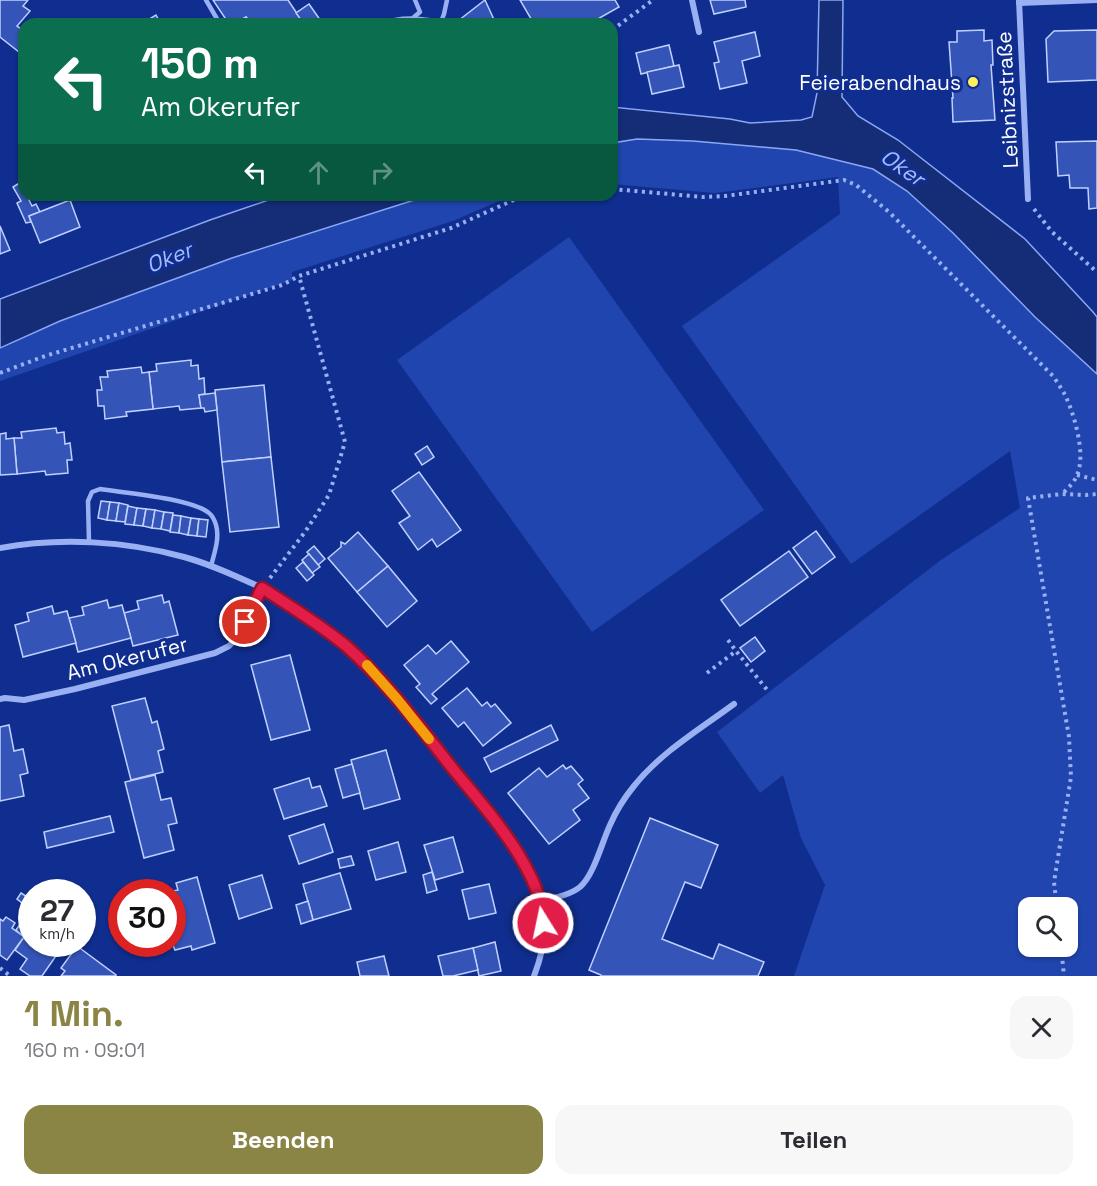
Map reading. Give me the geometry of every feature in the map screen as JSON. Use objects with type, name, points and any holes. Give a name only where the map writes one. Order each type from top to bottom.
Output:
[{"type":"street","points":[[692,0],[699,32]]},
{"type":"street","points":[[1019,1],[1097,0]]},
{"type":"street","name":"Leibnizstraße","points":[[1019,1],[1028,199]]},
{"type":"street","points":[[0,548],[43,543],[88,542],[159,551],[185,558],[262,588],[317,624],[345,646],[397,699],[518,854],[541,901],[543,944],[534,976]]},
{"type":"street","name":"Am Okerufer","points":[[0,699],[24,700],[215,653],[229,646],[236,639],[262,588]]},
{"type":"street","points":[[541,901],[568,893],[588,878],[610,824],[634,785],[654,764],[734,704]]},
{"type":"lane","points":[[206,0],[216,18]]},
{"type":"lane","points":[[414,17],[420,12],[416,0]]},
{"type":"lane","points":[[443,18],[447,0]]},
{"type":"lane","points":[[406,18],[419,18]]},
{"type":"lane","points":[[88,542],[88,501],[92,492],[100,489],[190,504],[210,514],[217,527],[211,567]]},
{"type":"path","points":[[618,26],[653,0]]},
{"type":"path","points":[[618,190],[703,197],[844,180],[856,185],[889,212],[1054,377],[1066,396],[1075,423],[1080,453],[1077,475],[1062,494]]},
{"type":"path","points":[[1028,199],[1052,232],[1097,272]]},
{"type":"path","points":[[0,373],[45,356],[282,285],[299,276],[451,228],[512,201]]},
{"type":"path","points":[[262,588],[305,532],[329,495],[345,442],[299,276]]},
{"type":"path","points":[[1077,475],[1097,480]]},
{"type":"path","points":[[1056,897],[1054,882],[1071,777],[1069,737],[1028,498],[1062,494],[1097,494]]},
{"type":"path","points":[[728,640],[768,691]]},
{"type":"path","points":[[707,673],[736,651]]},
{"type":"path","points":[[1062,957],[1064,976]]},
{"type":"path","points":[[0,968],[10,976]]},
{"type":"shaded area","points":[[637,139],[693,141],[796,150],[873,169],[907,191],[953,233],[1035,317],[1097,374],[1097,976],[794,976],[825,885],[801,838],[783,775],[760,793],[717,732],[941,560],[1020,508],[1010,451],[851,564],[682,326],[840,214],[838,177],[715,193],[618,185],[618,142]]},
{"type":"shaded area","points":[[411,201],[498,201],[453,221],[292,272],[292,280],[0,381],[0,348],[60,321],[232,258]]},
{"type":"shaded area","points":[[569,237],[764,510],[592,632],[397,360]]},
{"type":"water","name":"Oker","points":[[819,0],[843,0],[842,97],[858,116],[898,140],[1025,239],[1093,312],[1097,317],[1097,374],[1035,317],[953,233],[907,191],[873,169],[796,150],[693,141],[637,139],[618,142],[618,108],[750,123],[801,120],[812,117],[817,93]]},
{"type":"water","name":"Oker","points":[[265,201],[411,201],[232,258],[60,321],[0,348],[0,299]]},
{"type":"building","points":[[0,0],[28,0],[23,6],[30,11],[24,18],[18,18],[18,51],[0,37]]},
{"type":"building","points":[[213,0],[288,0],[300,18],[246,17],[225,18]]},
{"type":"building","points":[[485,0],[493,18],[462,18]]},
{"type":"building","points":[[520,0],[615,0],[619,7],[600,18],[530,18]]},
{"type":"building","points":[[710,0],[745,0],[746,7],[714,14]]},
{"type":"building","points":[[309,4],[319,18],[300,18],[296,13]]},
{"type":"building","name":"Feierabendhaus","points":[[984,30],[984,41],[992,40],[993,65],[991,65],[995,120],[953,122],[949,42],[957,42],[957,31]]},
{"type":"building","points":[[1097,30],[1097,80],[1048,82],[1046,39],[1054,31]]},
{"type":"building","points":[[755,32],[760,56],[742,61],[747,83],[720,89],[714,63],[719,62],[714,42]]},
{"type":"building","points":[[669,45],[674,66],[641,74],[636,53]]},
{"type":"building","points":[[679,65],[684,87],[652,94],[647,72]]},
{"type":"building","points":[[1097,141],[1097,208],[1089,209],[1088,188],[1070,188],[1069,175],[1058,176],[1056,142]]},
{"type":"building","points":[[18,184],[18,196],[13,187]]},
{"type":"building","points":[[30,201],[32,206],[36,204],[40,212],[29,216],[31,222],[26,223],[17,203]]},
{"type":"building","points":[[70,201],[80,227],[40,243],[29,216]]},
{"type":"building","points":[[0,226],[10,250],[0,254]]},
{"type":"building","points":[[191,360],[191,366],[198,365],[199,379],[204,378],[205,394],[199,395],[201,408],[180,410],[179,406],[153,409],[149,372],[157,371],[156,364]]},
{"type":"building","points":[[141,367],[142,373],[149,372],[153,409],[126,412],[127,416],[105,419],[104,406],[98,406],[97,390],[102,390],[100,377],[108,377],[107,371]]},
{"type":"building","points":[[264,385],[271,457],[222,462],[215,390]]},
{"type":"building","points":[[215,393],[217,410],[205,412],[204,408],[201,408],[199,395]]},
{"type":"building","points":[[56,428],[57,433],[64,432],[65,444],[70,443],[72,460],[67,460],[68,473],[46,475],[45,471],[17,474],[14,438],[22,438],[21,432]]},
{"type":"building","points":[[6,433],[6,439],[14,438],[17,474],[0,475],[0,434]]},
{"type":"building","points":[[427,446],[434,457],[422,465],[415,454]]},
{"type":"building","points":[[271,457],[279,527],[230,532],[222,462]]},
{"type":"building","points":[[419,472],[461,530],[437,547],[432,539],[418,550],[399,523],[410,516],[392,491]]},
{"type":"building","points":[[101,501],[110,502],[107,520],[98,518]]},
{"type":"building","points":[[110,502],[119,503],[116,521],[107,520]]},
{"type":"building","points":[[119,503],[128,505],[125,522],[116,521]]},
{"type":"building","points":[[128,506],[137,508],[134,525],[125,524]]},
{"type":"building","points":[[137,508],[146,509],[143,526],[134,525]]},
{"type":"building","points":[[146,509],[155,510],[152,528],[143,526]]},
{"type":"building","points":[[155,510],[164,512],[161,529],[152,528]]},
{"type":"building","points":[[164,512],[173,513],[170,531],[161,529]]},
{"type":"building","points":[[173,515],[181,516],[179,533],[170,532]]},
{"type":"building","points":[[181,516],[191,518],[188,535],[179,533]]},
{"type":"building","points":[[191,518],[199,519],[197,536],[188,535]]},
{"type":"building","points":[[199,519],[208,520],[206,537],[197,536]]},
{"type":"building","points":[[816,531],[835,557],[812,574],[793,548]]},
{"type":"building","points":[[358,532],[388,566],[357,592],[328,558],[341,547],[341,542],[345,544]]},
{"type":"building","points":[[314,546],[325,559],[318,565],[307,552]]},
{"type":"building","points":[[789,551],[808,577],[740,626],[721,600]]},
{"type":"building","points":[[309,554],[320,567],[312,573],[302,560]]},
{"type":"building","points":[[303,562],[314,575],[307,581],[296,568]]},
{"type":"building","points":[[388,566],[417,601],[387,627],[357,592]]},
{"type":"building","points":[[162,595],[164,603],[169,601],[178,635],[133,646],[124,613],[139,609],[137,601]]},
{"type":"building","points":[[107,600],[109,608],[122,605],[131,638],[78,652],[69,618],[84,615],[82,607]]},
{"type":"building","points":[[52,606],[54,614],[67,611],[76,643],[23,657],[15,625],[29,621],[27,613]]},
{"type":"building","points":[[755,637],[765,651],[751,662],[740,648]]},
{"type":"building","points":[[451,641],[469,662],[432,694],[437,699],[431,704],[416,687],[420,684],[404,665],[428,645],[436,654]]},
{"type":"building","points":[[290,655],[310,730],[271,740],[251,665]]},
{"type":"building","points":[[467,688],[482,706],[487,702],[491,707],[495,704],[511,723],[483,746],[464,722],[458,727],[442,708]]},
{"type":"building","points":[[145,698],[152,723],[157,721],[164,749],[158,751],[163,772],[131,780],[112,706]]},
{"type":"building","points":[[9,725],[14,751],[23,749],[28,773],[20,775],[24,796],[0,801],[0,727]]},
{"type":"building","points":[[551,725],[558,740],[491,772],[484,758]]},
{"type":"building","points":[[386,750],[400,799],[364,809],[351,760]]},
{"type":"building","points":[[352,764],[360,793],[343,798],[335,769]]},
{"type":"building","points":[[563,765],[566,769],[571,766],[583,780],[578,784],[589,798],[573,810],[580,820],[549,844],[508,793],[539,768],[547,777]]},
{"type":"building","points":[[155,775],[161,800],[171,798],[177,823],[168,825],[174,850],[144,858],[125,782]]},
{"type":"building","points":[[309,778],[312,788],[320,786],[327,806],[284,819],[274,789]]},
{"type":"building","points":[[110,816],[114,832],[47,848],[44,832]]},
{"type":"building","points":[[650,818],[718,845],[701,888],[685,882],[662,939],[713,959],[719,944],[764,962],[758,976],[601,976],[589,970]]},
{"type":"building","points":[[324,824],[333,852],[299,864],[289,836]]},
{"type":"building","points":[[453,837],[463,872],[435,880],[424,845]]},
{"type":"building","points":[[398,842],[406,872],[376,880],[368,851]]},
{"type":"building","points":[[351,856],[354,865],[340,868],[338,859]]},
{"type":"building","points":[[432,872],[437,890],[427,893],[423,875]]},
{"type":"building","points":[[340,873],[351,909],[313,920],[303,884]]},
{"type":"building","points":[[262,875],[272,908],[239,919],[229,885]]},
{"type":"building","points":[[197,877],[215,943],[192,950],[191,946],[186,947],[186,880]]},
{"type":"building","points":[[489,884],[496,913],[469,919],[462,890]]},
{"type":"building","points":[[308,901],[313,920],[301,924],[296,905]]},
{"type":"building","points":[[6,917],[15,923],[12,928],[18,932],[18,945],[7,960],[0,955],[0,919],[3,921]]},
{"type":"building","points":[[495,942],[501,971],[479,976],[473,948]]},
{"type":"building","points":[[473,948],[478,970],[443,976],[438,956]]},
{"type":"building","points":[[384,956],[389,976],[360,976],[357,962]]},
{"type":"building","points":[[24,957],[55,957],[42,976],[30,976],[20,969],[27,959]]},
{"type":"building","points":[[69,957],[92,957],[116,976],[61,976],[65,971],[61,968]]},
{"type":"slow traffic","points":[[367,665],[429,739]]},
{"type":"place","name":"Feierabendhaus","points":[[973,82]]},
{"type":"route","points":[[245,622],[262,588],[317,624],[370,669],[397,699],[518,854],[541,901],[543,923]]}]
